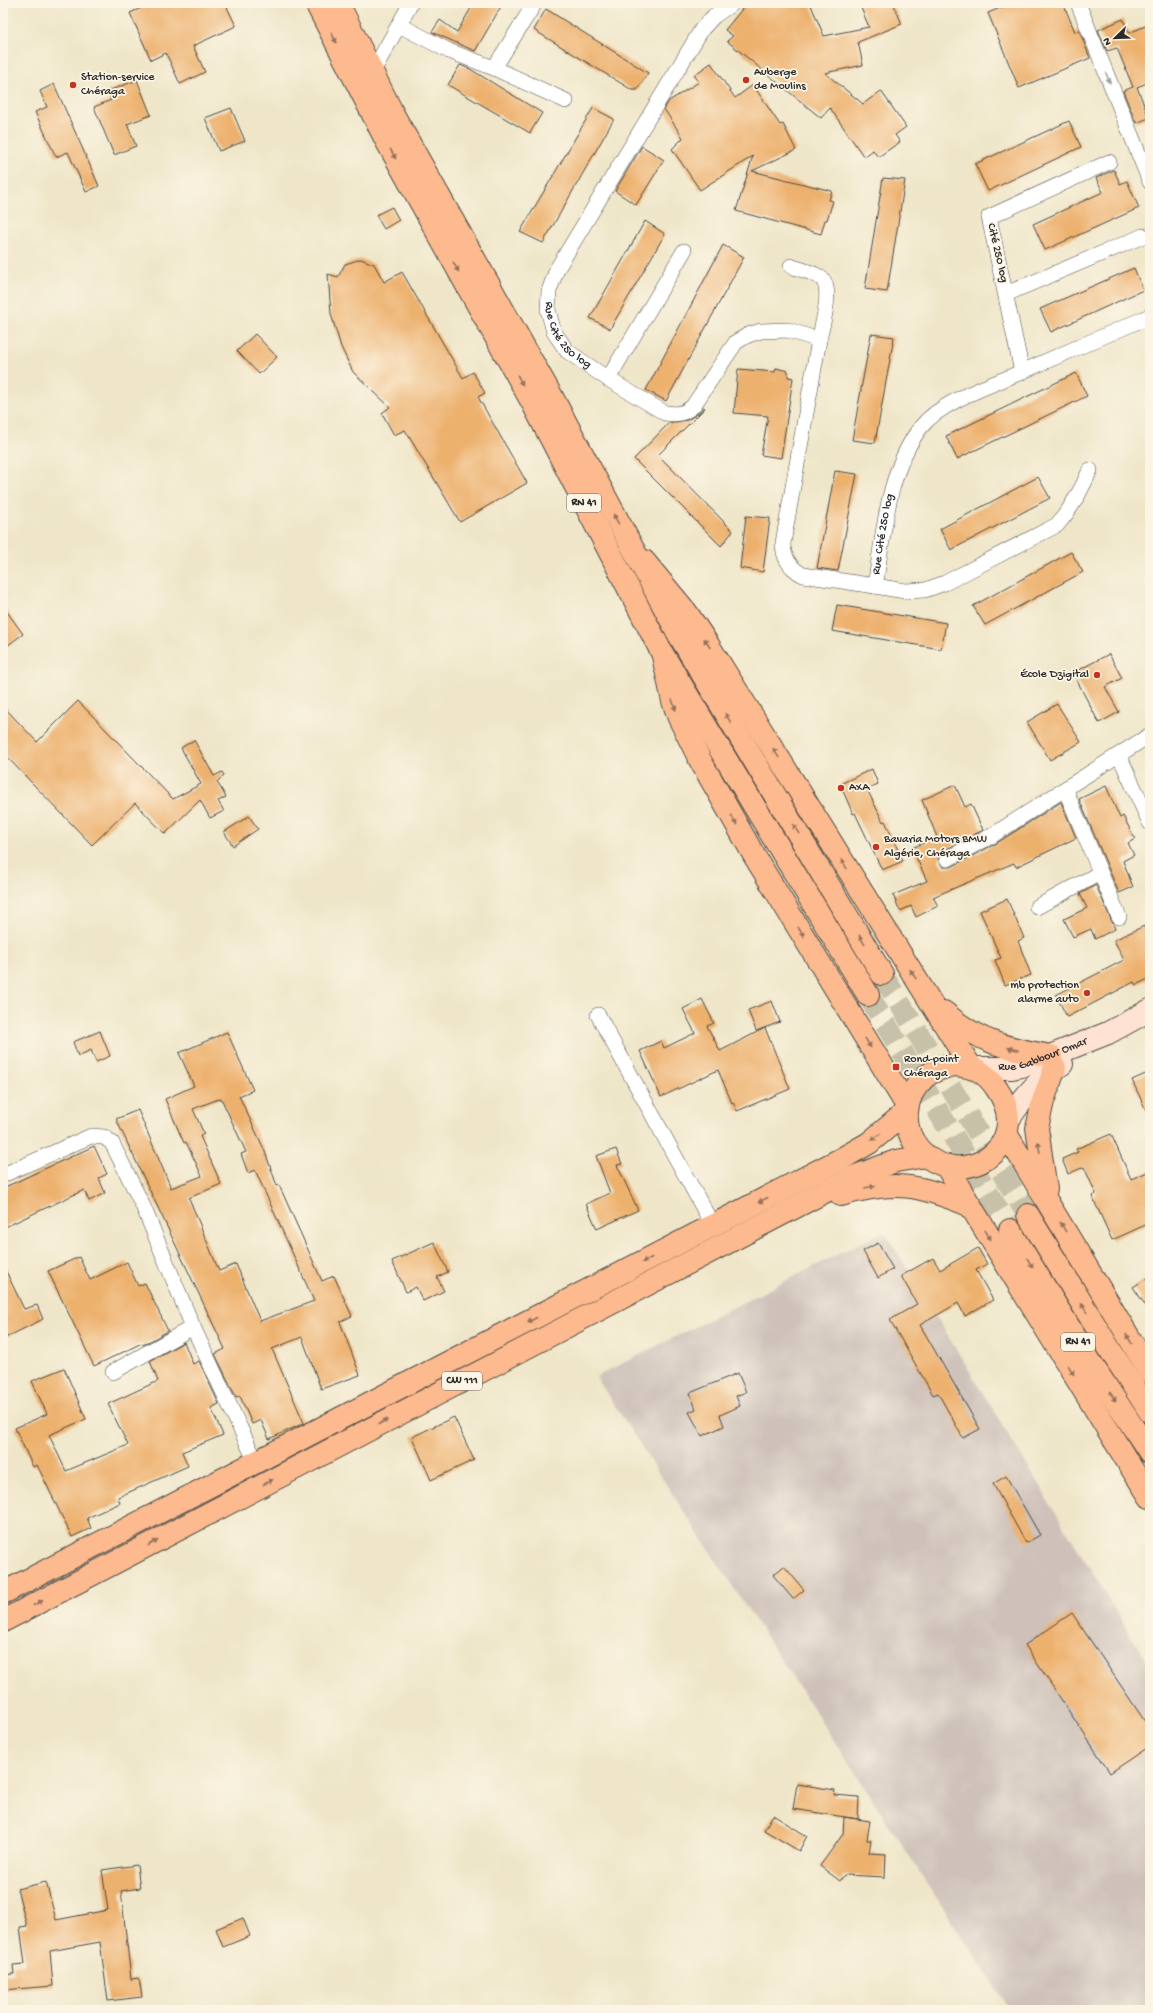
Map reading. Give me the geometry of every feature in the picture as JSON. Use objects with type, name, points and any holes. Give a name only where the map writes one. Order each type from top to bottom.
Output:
[{"type":"main road","name":"RN 41","points":[[316,3],[388,144],[533,404],[662,653],[868,995]]},
{"type":"main road","name":"RN 41","points":[[338,3],[394,116],[551,395],[630,546],[705,680],[882,974]]},
{"type":"main road","points":[[630,546],[660,578],[687,613],[973,1067],[990,1080],[1001,1095],[1008,1127],[1047,1200],[1127,1336],[1150,1372]]},
{"type":"main road","points":[[662,653],[673,701],[679,718],[700,760],[755,857],[907,1109]]},
{"type":"main road","points":[[929,999],[958,1025],[987,1041],[1053,1062],[1037,1128],[1047,1200]]},
{"type":"main road","name":"Rue Gabbour Omar","points":[[1008,1127],[1029,1091],[1053,1062],[1150,1010]]},
{"type":"main road","name":"Rue Gabbour Omar","points":[[973,1067],[1012,1068],[1030,1064],[1053,1062]]},
{"type":"main road","points":[[973,1067],[954,1065],[933,1072],[924,1078],[913,1091],[907,1109],[909,1132],[919,1149],[926,1156],[946,1166],[960,1168],[975,1165],[988,1158],[999,1148],[1008,1127]]},
{"type":"main road","name":"CW 111","points":[[3,1593],[855,1151],[882,1134],[907,1109]]},
{"type":"main road","name":"CW 111","points":[[3,1621],[867,1171],[902,1159],[926,1156]]},
{"type":"main road","points":[[946,1166],[1150,1497]]},
{"type":"main road","points":[[792,1209],[860,1189],[887,1185],[927,1189],[971,1206]]},
{"type":"main road","name":"RN 41","points":[[1028,1215],[1150,1412]]},
{"type":"main road","name":"RN 41","points":[[1010,1230],[1091,1363],[1150,1453]]},
{"type":"street","points":[[372,73],[411,3]]},
{"type":"street","points":[[494,68],[535,3]]},
{"type":"street","name":"Rue Cité 250 log","points":[[733,3],[714,16],[702,29],[557,269],[549,291],[548,310],[554,332],[567,351],[608,379],[666,413],[675,415],[685,412],[693,406],[736,342],[748,335],[760,331],[788,330],[819,340]]},
{"type":"street","points":[[1078,3],[1150,182]]},
{"type":"street","points":[[399,25],[448,51],[494,68],[566,101]]},
{"type":"street","name":"Cité 250 log","points":[[1022,372],[989,216],[1109,162]]},
{"type":"street","points":[[1006,294],[1143,236]]},
{"type":"street","points":[[608,379],[684,251]]},
{"type":"street","name":"Rue Cité 250 log","points":[[791,266],[816,275],[826,284],[827,297],[783,543],[783,552],[795,570],[803,574],[875,586],[890,497],[908,451],[922,427],[934,414],[955,402],[1150,316]]},
{"type":"street","points":[[875,586],[905,591],[925,590],[945,583],[1057,525],[1069,512],[1078,497],[1090,470]]},
{"type":"street","points":[[947,859],[992,835],[1150,735]]},
{"type":"street","points":[[1119,755],[1150,823]]},
{"type":"street","points":[[1071,785],[1066,791],[1119,917]]},
{"type":"street","points":[[1037,907],[1100,873]]},
{"type":"street","points":[[598,1015],[713,1226]]},
{"type":"street","points":[[3,1175],[91,1136],[104,1137],[112,1143],[143,1206],[193,1327],[256,1462]]},
{"type":"street","points":[[113,1372],[193,1327]]},
{"type":"shaded area","points":[[884,1231],[1150,1667],[1150,2010],[1010,2010],[596,1377]]},
{"type":"building","points":[[152,3],[225,3],[236,26],[193,46],[205,72],[180,84],[166,53],[151,60],[130,13]]},
{"type":"building","points":[[474,3],[503,3],[475,51],[432,32],[440,20],[457,32]]},
{"type":"building","points":[[747,3],[810,3],[824,36],[869,27],[859,3],[893,3],[902,24],[858,42],[863,65],[825,73],[863,104],[881,91],[906,127],[895,135],[900,142],[878,157],[873,150],[864,157],[830,108],[821,118],[727,41],[733,36],[725,30]]},
{"type":"building","points":[[1012,3],[1063,3],[1075,32],[1079,30],[1090,58],[1019,88],[988,13]]},
{"type":"building","points":[[546,9],[648,73],[637,90],[632,90],[534,30]]},
{"type":"building","points":[[1123,19],[1129,33],[1150,24],[1150,82],[1137,87],[1149,118],[1136,123],[1123,91],[1133,87],[1117,48],[1107,51],[1098,30]]},
{"type":"building","points":[[711,63],[735,98],[753,85],[780,125],[783,124],[796,150],[752,171],[832,191],[829,200],[833,201],[821,234],[736,211],[753,156],[700,190],[672,149],[683,138],[664,109],[669,101],[699,82],[694,75]]},
{"type":"building","points":[[460,65],[470,69],[542,113],[530,133],[448,85]]},
{"type":"building","points":[[137,80],[151,115],[127,124],[136,146],[114,155],[94,107],[111,100],[108,91]]},
{"type":"building","points":[[54,84],[99,186],[86,192],[68,152],[56,157],[35,112],[47,107],[40,91]]},
{"type":"building","points":[[231,108],[245,141],[219,151],[205,118]]},
{"type":"building","points":[[593,108],[614,119],[543,243],[520,232]]},
{"type":"building","points":[[1069,121],[1081,147],[988,191],[975,164]]},
{"type":"building","points":[[642,146],[664,160],[636,205],[615,191]]},
{"type":"building","points":[[1114,170],[1120,184],[1127,181],[1139,208],[1045,250],[1033,224],[1103,192],[1096,178]]},
{"type":"building","points":[[883,178],[905,180],[887,292],[865,289]]},
{"type":"building","points":[[392,207],[399,220],[384,229],[376,215]]},
{"type":"building","points":[[645,221],[665,234],[610,329],[590,318]]},
{"type":"building","points":[[723,245],[744,257],[666,401],[646,390]]},
{"type":"building","points":[[361,259],[374,264],[384,282],[402,272],[463,378],[473,372],[485,393],[478,397],[527,483],[460,522],[405,430],[394,435],[382,413],[390,407],[353,372],[341,347],[331,314],[328,274],[338,277],[345,264]]},
{"type":"building","points":[[1134,268],[1143,290],[1051,332],[1040,309]]},
{"type":"building","points":[[255,334],[277,357],[259,374],[237,351]]},
{"type":"building","points":[[871,334],[894,337],[875,443],[852,440]]},
{"type":"building","points":[[776,368],[788,371],[788,377],[793,378],[781,458],[761,455],[768,416],[734,413],[738,369],[775,372]]},
{"type":"building","points":[[1076,373],[1087,396],[957,459],[946,436]]},
{"type":"building","points":[[703,407],[705,408],[658,455],[733,531],[721,546],[634,459],[669,423],[687,420],[699,413]]},
{"type":"building","points":[[835,471],[857,474],[838,571],[817,568]]},
{"type":"building","points":[[1038,477],[1050,498],[951,550],[940,529]]},
{"type":"building","points":[[746,516],[770,518],[763,572],[740,568]]},
{"type":"building","points":[[1071,552],[1083,572],[985,625],[973,606]]},
{"type":"building","points":[[837,605],[946,623],[941,649],[832,631]]},
{"type":"building","points":[[3,606],[23,634],[3,649]]},
{"type":"building","name":"École Dzigital","points":[[1109,654],[1122,678],[1105,687],[1119,712],[1099,723],[1073,673]]},
{"type":"building","points":[[78,701],[173,799],[201,784],[181,748],[194,740],[214,776],[222,772],[224,775],[217,782],[226,797],[218,801],[224,811],[210,818],[200,800],[165,834],[135,803],[92,845],[3,753],[3,706],[37,742]]},
{"type":"building","points":[[1057,704],[1081,742],[1050,760],[1027,722]]},
{"type":"building","points":[[872,769],[878,784],[867,789],[883,822],[885,821],[903,861],[882,870],[855,813],[853,814],[840,784]]},
{"type":"building","points":[[955,785],[965,807],[971,804],[983,830],[943,851],[938,859],[943,867],[951,867],[997,843],[1061,802],[1076,838],[1016,867],[1014,863],[933,897],[938,906],[916,917],[911,906],[900,911],[893,895],[927,881],[912,848],[937,837],[922,800]]},
{"type":"building","points":[[1106,786],[1120,818],[1123,816],[1135,839],[1128,843],[1134,855],[1123,861],[1133,887],[1119,893],[1079,799]]},
{"type":"building","points":[[249,816],[258,829],[233,846],[224,832]]},
{"type":"building","points":[[1096,885],[1115,929],[1095,939],[1091,929],[1073,937],[1064,919],[1087,908],[1080,894]]},
{"type":"building","points":[[1007,899],[1024,938],[1018,941],[1031,975],[1005,985],[995,960],[1001,958],[980,911]]},
{"type":"building","points":[[1144,926],[1150,939],[1150,978],[1136,985],[1134,982],[1067,1017],[1056,995],[1124,960],[1114,940]]},
{"type":"building","points":[[702,999],[714,1023],[707,1026],[720,1051],[765,1028],[790,1089],[737,1111],[718,1070],[661,1097],[640,1051],[661,1041],[664,1048],[695,1033],[683,1009]]},
{"type":"building","points":[[772,1001],[780,1022],[756,1031],[748,1010]]},
{"type":"building","points":[[100,1031],[110,1056],[96,1062],[91,1050],[78,1056],[73,1042]]},
{"type":"building","points":[[227,1032],[253,1090],[239,1096],[264,1149],[277,1186],[279,1185],[322,1281],[334,1276],[352,1316],[340,1322],[360,1375],[321,1389],[302,1337],[272,1349],[304,1423],[269,1439],[261,1420],[252,1424],[240,1396],[236,1397],[215,1354],[225,1349],[116,1119],[138,1110],[171,1188],[202,1176],[186,1142],[184,1143],[165,1099],[194,1086],[179,1053]],"holes":[[[221,1098],[246,1152],[241,1154],[248,1173],[255,1170],[314,1301],[260,1321],[236,1264],[219,1271],[189,1198],[221,1184],[200,1136],[204,1134],[193,1109]]]},
{"type":"building","points":[[1150,1072],[1150,1119],[1132,1080]]},
{"type":"building","points":[[1111,1134],[1131,1179],[1150,1171],[1150,1223],[1112,1240],[1092,1196],[1096,1194],[1084,1167],[1068,1174],[1062,1159],[1078,1152],[1076,1149]]},
{"type":"building","points":[[94,1146],[107,1174],[99,1178],[105,1193],[89,1201],[84,1190],[3,1228],[3,1188]]},
{"type":"building","points":[[616,1149],[622,1164],[617,1165],[638,1210],[597,1229],[586,1204],[610,1193],[596,1156]]},
{"type":"building","points":[[434,1242],[448,1272],[437,1277],[444,1291],[423,1301],[416,1287],[406,1292],[392,1261]]},
{"type":"building","points":[[878,1243],[893,1269],[878,1278],[863,1251]]},
{"type":"building","points":[[978,1248],[987,1264],[976,1270],[993,1300],[965,1316],[958,1303],[920,1325],[980,1429],[963,1438],[938,1393],[933,1395],[890,1320],[917,1304],[901,1276],[933,1258],[940,1270]]},
{"type":"building","points":[[79,1257],[90,1280],[127,1262],[138,1286],[145,1283],[168,1331],[143,1345],[142,1343],[94,1366],[48,1271]]},
{"type":"building","points":[[3,1265],[24,1309],[37,1305],[43,1319],[3,1339]]},
{"type":"building","points":[[1150,1276],[1150,1312],[1133,1287]]},
{"type":"building","points":[[184,1342],[193,1364],[199,1361],[219,1404],[211,1408],[223,1435],[182,1452],[188,1466],[118,1497],[120,1503],[87,1518],[91,1528],[72,1537],[37,1465],[33,1467],[15,1428],[47,1414],[32,1381],[64,1368],[86,1419],[49,1435],[66,1471],[128,1445],[108,1404],[158,1381],[150,1361]]},
{"type":"building","points":[[738,1373],[746,1392],[736,1396],[740,1406],[720,1415],[724,1426],[702,1436],[689,1412],[696,1409],[690,1393]]},
{"type":"building","points":[[454,1417],[474,1460],[431,1480],[412,1437]]},
{"type":"building","points":[[1006,1476],[1040,1535],[1026,1543],[993,1484]]},
{"type":"building","points":[[784,1566],[804,1590],[793,1599],[773,1575]]},
{"type":"building","points":[[1072,1613],[1150,1729],[1150,1746],[1110,1773],[1025,1645]]},
{"type":"building","points":[[797,1784],[835,1790],[834,1795],[859,1797],[858,1819],[793,1809]]},
{"type":"building","points":[[773,1815],[807,1836],[799,1851],[764,1830]]},
{"type":"building","points":[[844,1817],[870,1821],[867,1840],[871,1840],[869,1853],[886,1854],[885,1877],[844,1875],[840,1881],[820,1866],[843,1834]]},
{"type":"building","points":[[137,1865],[140,1888],[121,1891],[131,1979],[139,1978],[142,1997],[108,2001],[100,1942],[50,1951],[53,1986],[3,1990],[3,1975],[14,1974],[13,1965],[25,1964],[20,1927],[27,1926],[17,1889],[46,1882],[56,1920],[108,1910],[102,1870]]},
{"type":"building","points":[[243,1918],[250,1936],[223,1947],[216,1929]]},
{"type":"tunnel","points":[[882,974],[1028,1215]]},
{"type":"tunnel","points":[[868,995],[1010,1230]]},
{"type":"place","name":"Auberge de Moulins","points":[[746,80]]},
{"type":"place","name":"Station-service Chéraga","points":[[73,85]]},
{"type":"place","name":"École Dzigital","points":[[1097,675]]},
{"type":"place","name":"AXA","points":[[841,788]]},
{"type":"place","name":"Bavaria Motors BMW Algérie, Chéraga","points":[[876,847]]},
{"type":"place","name":"mb protection alarme auto","points":[[1087,993]]},
{"type":"place","name":"Rond-point Chéraga","points":[[896,1067]]}]
